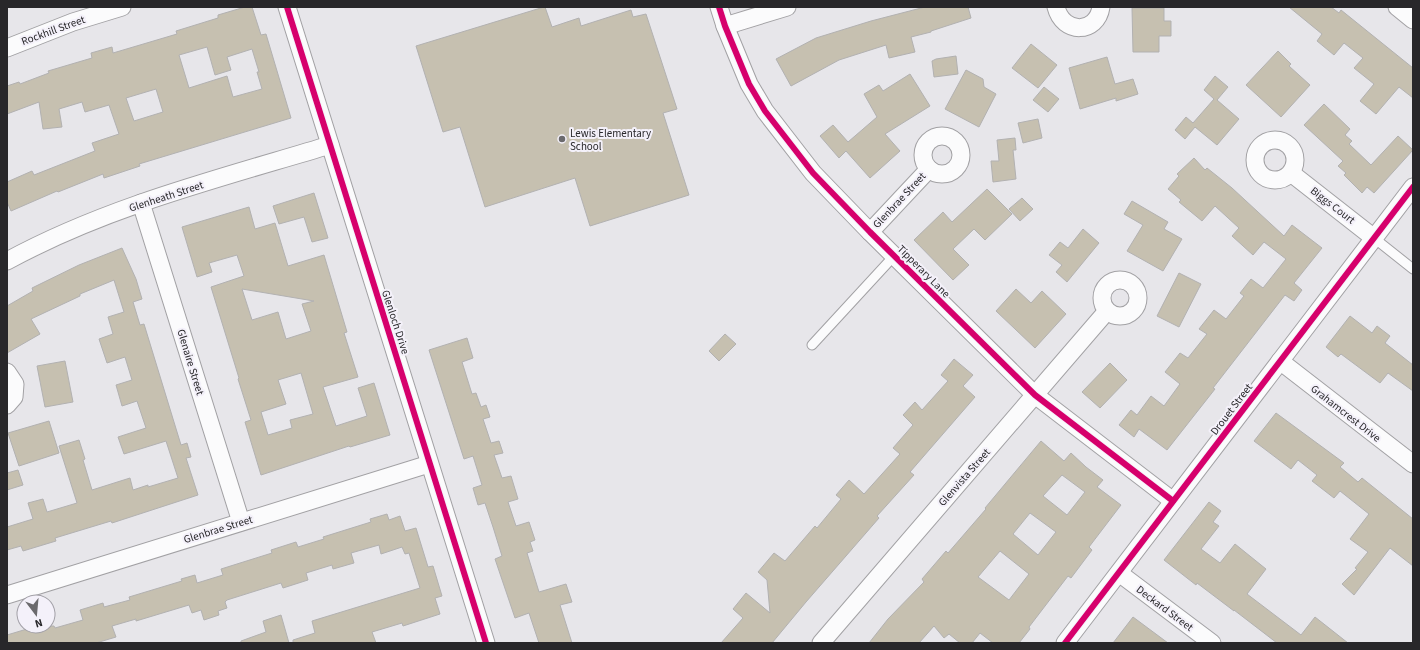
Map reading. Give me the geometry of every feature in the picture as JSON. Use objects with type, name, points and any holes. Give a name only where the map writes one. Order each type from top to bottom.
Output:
[{"type":"street","name":"Rockhill Street","points":[[7,48],[73,22],[122,7]]},
{"type":"street","name":"Glenloch Drive","points":[[287,7],[486,643]]},
{"type":"street","name":"Tipperary Lane","points":[[720,7],[725,26],[749,84],[765,111],[813,173],[870,232],[1035,395],[1173,501]]},
{"type":"street","points":[[725,26],[787,7]]},
{"type":"street","points":[[1056,7],[1058,15],[1063,22],[1071,27],[1080,28],[1088,26],[1095,21],[1100,13],[1100,7]]},
{"type":"street","points":[[1397,7],[1413,20]]},
{"type":"street","name":"Glenheath Street","points":[[7,261],[30,248],[89,222],[141,203],[330,144]]},
{"type":"street","name":"Glenbrae Street","points":[[870,232],[929,169]]},
{"type":"street","name":"Biggs Court","points":[[1291,173],[1374,238]]},
{"type":"street","name":"Drouet Street","points":[[1065,643],[1413,187]]},
{"type":"street","name":"Glenaire Street","points":[[141,203],[241,522]]},
{"type":"street","name":"Glenvista Street","points":[[821,643],[1107,311]]},
{"type":"street","name":"Grahamcrest Drive","points":[[1280,361],[1413,464]]},
{"type":"street","points":[[7,372],[15,384],[14,397],[7,405]]},
{"type":"street","name":"Glenbrae Street","points":[[7,595],[429,464]]},
{"type":"street","name":"Deckard Street","points":[[1119,573],[1212,643]]},
{"type":"lane","points":[[1374,238],[1413,269]]},
{"type":"lane","points":[[812,345],[894,256]]},
{"type":"building","points":[[245,7],[252,7],[261,35],[266,34],[291,118],[139,164],[140,166],[104,178],[103,174],[58,192],[57,191],[11,211],[7,202],[7,182],[32,171],[34,175],[95,151],[92,143],[119,134],[109,105],[85,112],[82,102],[59,109],[62,127],[43,129],[39,102],[7,114],[7,86],[19,82],[20,84],[49,73],[48,71],[92,58],[91,53],[112,47],[113,53],[177,34],[176,31],[218,18],[218,15]],"holes":[[[207,47],[215,75],[231,70],[227,57],[252,49],[259,72],[257,72],[262,89],[233,97],[227,76],[189,88],[179,55]],[[156,89],[163,112],[134,121],[126,98]]]},
{"type":"building","points":[[545,7],[552,27],[579,18],[581,26],[631,10],[633,17],[646,14],[677,109],[663,113],[689,195],[590,226],[575,178],[485,207],[460,127],[443,132],[416,46]]},
{"type":"building","points":[[925,7],[968,7],[971,18],[931,32],[911,37],[915,52],[889,58],[886,45],[839,60],[791,86],[776,59],[816,38],[871,21]]},
{"type":"building","points":[[1289,7],[1331,7],[1339,13],[1341,10],[1413,68],[1413,98],[1399,87],[1376,114],[1360,101],[1374,84],[1354,68],[1363,58],[1344,43],[1334,55],[1317,41],[1322,34]]},
{"type":"building","points":[[1132,8],[1164,8],[1164,21],[1171,21],[1171,36],[1159,36],[1159,52],[1133,52]]},
{"type":"building","points":[[1031,44],[1057,65],[1038,88],[1012,68]]},
{"type":"building","points":[[1278,51],[1291,64],[1289,66],[1310,85],[1281,117],[1246,85]]},
{"type":"building","points":[[956,56],[958,74],[934,77],[932,61]]},
{"type":"building","points":[[1107,57],[1115,84],[1133,79],[1138,94],[1116,101],[1116,98],[1080,109],[1069,68]]},
{"type":"building","points":[[966,70],[983,79],[984,87],[996,94],[979,127],[945,109]]},
{"type":"building","points":[[910,74],[930,106],[885,134],[900,151],[870,178],[846,151],[839,158],[820,136],[833,125],[848,142],[877,117],[864,94],[879,85],[883,91]]},
{"type":"building","points":[[1215,76],[1228,87],[1217,100],[1239,119],[1217,145],[1195,127],[1185,139],[1175,130],[1186,117],[1193,123],[1214,99],[1204,90]]},
{"type":"building","points":[[1044,87],[1059,99],[1048,112],[1033,100]]},
{"type":"building","points":[[1324,104],[1350,129],[1345,135],[1352,141],[1349,144],[1371,165],[1398,136],[1413,150],[1374,193],[1367,187],[1362,193],[1344,175],[1346,173],[1338,166],[1343,161],[1304,125]]},
{"type":"building","points":[[1038,119],[1042,138],[1023,143],[1018,123]]},
{"type":"building","points":[[1015,138],[1016,150],[1013,150],[1016,179],[993,182],[991,161],[999,161],[997,140]]},
{"type":"building","points":[[1194,158],[1205,170],[1207,168],[1232,188],[1284,236],[1292,225],[1322,248],[1294,283],[1302,290],[1294,301],[1285,295],[1213,388],[1215,389],[1167,450],[1139,429],[1134,437],[1119,425],[1131,410],[1137,415],[1151,396],[1164,406],[1180,384],[1165,372],[1180,353],[1188,358],[1207,334],[1199,329],[1214,310],[1226,319],[1244,296],[1240,293],[1251,279],[1263,288],[1286,259],[1264,242],[1253,255],[1232,236],[1239,228],[1215,206],[1202,221],[1179,202],[1181,200],[1168,189],[1179,176],[1177,174]]},
{"type":"building","points":[[987,189],[1012,214],[985,240],[974,229],[953,249],[969,265],[953,280],[914,240],[943,212],[952,222]]},
{"type":"building","points":[[314,193],[328,238],[312,242],[304,217],[279,224],[273,206]]},
{"type":"building","points":[[1022,198],[1033,209],[1020,221],[1009,209]]},
{"type":"building","points":[[1132,201],[1168,222],[1164,229],[1182,239],[1163,271],[1127,251],[1143,225],[1124,214]]},
{"type":"building","points":[[249,207],[255,229],[275,223],[288,266],[324,255],[347,332],[344,333],[358,377],[323,387],[336,426],[367,416],[358,388],[374,383],[390,435],[350,447],[349,446],[261,475],[245,422],[251,420],[211,287],[244,276],[237,255],[209,263],[212,272],[197,277],[182,227]],"holes":[[[242,289],[314,301],[302,304],[311,331],[286,339],[278,312],[252,320]],[[301,373],[313,414],[290,420],[292,428],[268,435],[261,412],[286,404],[278,380]]]},
{"type":"building","points":[[1083,229],[1099,243],[1067,282],[1056,272],[1062,265],[1049,255],[1060,242],[1068,248]]},
{"type":"building","points":[[122,248],[136,279],[142,299],[133,302],[140,325],[144,324],[181,445],[187,443],[191,457],[186,458],[198,495],[112,523],[111,521],[55,538],[56,541],[23,551],[21,546],[7,550],[7,527],[33,519],[28,503],[43,499],[47,512],[77,503],[59,446],[79,440],[92,490],[130,478],[133,490],[178,478],[166,441],[124,454],[118,437],[146,428],[137,401],[122,406],[116,385],[132,380],[125,357],[107,363],[99,339],[113,334],[108,317],[124,312],[114,280],[80,294],[80,296],[31,319],[40,334],[7,353],[7,306],[33,291],[32,288],[79,265]]},
{"type":"building","points":[[1179,273],[1201,284],[1179,327],[1157,316]]},
{"type":"building","points":[[1016,289],[1031,303],[1042,291],[1066,314],[1035,348],[996,311]]},
{"type":"building","points":[[1350,316],[1372,333],[1377,326],[1390,336],[1385,343],[1413,365],[1413,391],[1388,373],[1380,383],[1341,354],[1338,357],[1326,347]]},
{"type":"building","points":[[725,334],[736,344],[719,361],[709,351]]},
{"type":"building","points":[[467,338],[473,358],[462,362],[472,394],[476,393],[481,407],[486,405],[490,417],[483,419],[491,443],[499,441],[503,453],[494,455],[502,478],[511,476],[518,499],[508,502],[516,526],[529,522],[535,540],[530,542],[533,551],[527,553],[539,592],[566,584],[572,602],[560,605],[572,643],[539,643],[529,613],[515,618],[495,559],[502,556],[493,527],[485,503],[478,505],[473,488],[482,485],[473,456],[464,459],[429,350]]},
{"type":"building","points":[[954,359],[973,375],[963,386],[975,397],[910,472],[914,475],[877,516],[879,518],[772,643],[721,643],[743,618],[733,609],[746,593],[770,613],[767,580],[758,572],[774,553],[785,561],[815,526],[817,528],[841,499],[836,495],[849,480],[864,494],[900,454],[893,448],[913,425],[903,415],[915,402],[922,410],[948,381],[941,375]]},
{"type":"building","points":[[65,361],[73,402],[45,407],[37,366]]},
{"type":"building","points":[[1110,363],[1127,380],[1100,408],[1082,392]]},
{"type":"building","points":[[1276,413],[1344,463],[1340,467],[1358,482],[1362,478],[1413,519],[1413,566],[1390,548],[1354,595],[1342,584],[1357,569],[1355,568],[1368,552],[1350,539],[1369,514],[1340,491],[1334,498],[1312,481],[1317,475],[1298,460],[1291,469],[1254,441]]},
{"type":"building","points":[[49,421],[59,453],[19,466],[8,433]]},
{"type":"building","points":[[1041,441],[1064,461],[1071,453],[1103,480],[1097,487],[1121,505],[1089,547],[1092,550],[1071,578],[1068,576],[1029,627],[1030,629],[1019,643],[993,643],[980,633],[972,643],[960,643],[949,634],[944,638],[934,626],[919,643],[869,643],[888,619],[924,582],[922,579],[946,551],[948,553],[986,509],[985,508]],"holes":[[[1062,475],[1085,492],[1067,515],[1043,496]],[[1030,513],[1056,532],[1038,555],[1013,534]],[[1000,551],[1029,574],[1009,600],[978,577]]]},
{"type":"building","points":[[18,470],[23,485],[7,490],[7,473]]},
{"type":"building","points":[[1209,502],[1221,511],[1213,522],[1219,526],[1201,549],[1220,563],[1235,544],[1266,569],[1247,594],[1301,635],[1315,617],[1348,643],[1277,643],[1197,583],[1196,585],[1164,560]]},
{"type":"building","points":[[387,514],[389,520],[400,516],[405,531],[416,528],[428,567],[433,566],[442,596],[435,598],[440,614],[403,626],[402,623],[372,632],[376,643],[293,643],[293,640],[315,633],[312,621],[420,588],[409,553],[405,554],[402,547],[381,554],[379,545],[351,553],[354,563],[333,569],[332,565],[306,573],[308,580],[283,588],[281,583],[227,600],[225,602],[227,608],[218,611],[219,615],[204,620],[201,610],[192,613],[189,605],[136,621],[136,619],[112,626],[116,637],[96,643],[7,643],[7,635],[16,632],[16,634],[56,634],[56,628],[83,620],[80,610],[103,603],[104,607],[130,600],[129,597],[182,581],[181,579],[195,575],[197,583],[223,575],[221,569],[272,553],[271,550],[296,542],[298,547],[324,539],[323,537],[371,522],[370,519]]},
{"type":"building","points":[[281,615],[289,643],[241,643],[241,641],[266,632],[263,621]]},
{"type":"building","points":[[1133,617],[1168,643],[1113,643]]},
{"type":"cycle path","points":[[287,7],[486,643]]},
{"type":"cycle path","points":[[719,7],[725,26],[749,84],[765,111],[813,173],[870,232],[1035,395],[1173,501]]},
{"type":"cycle path","points":[[1065,643],[1413,187]]},
{"type":"place","name":"Lewis Elementary School","points":[[562,139]]}]
